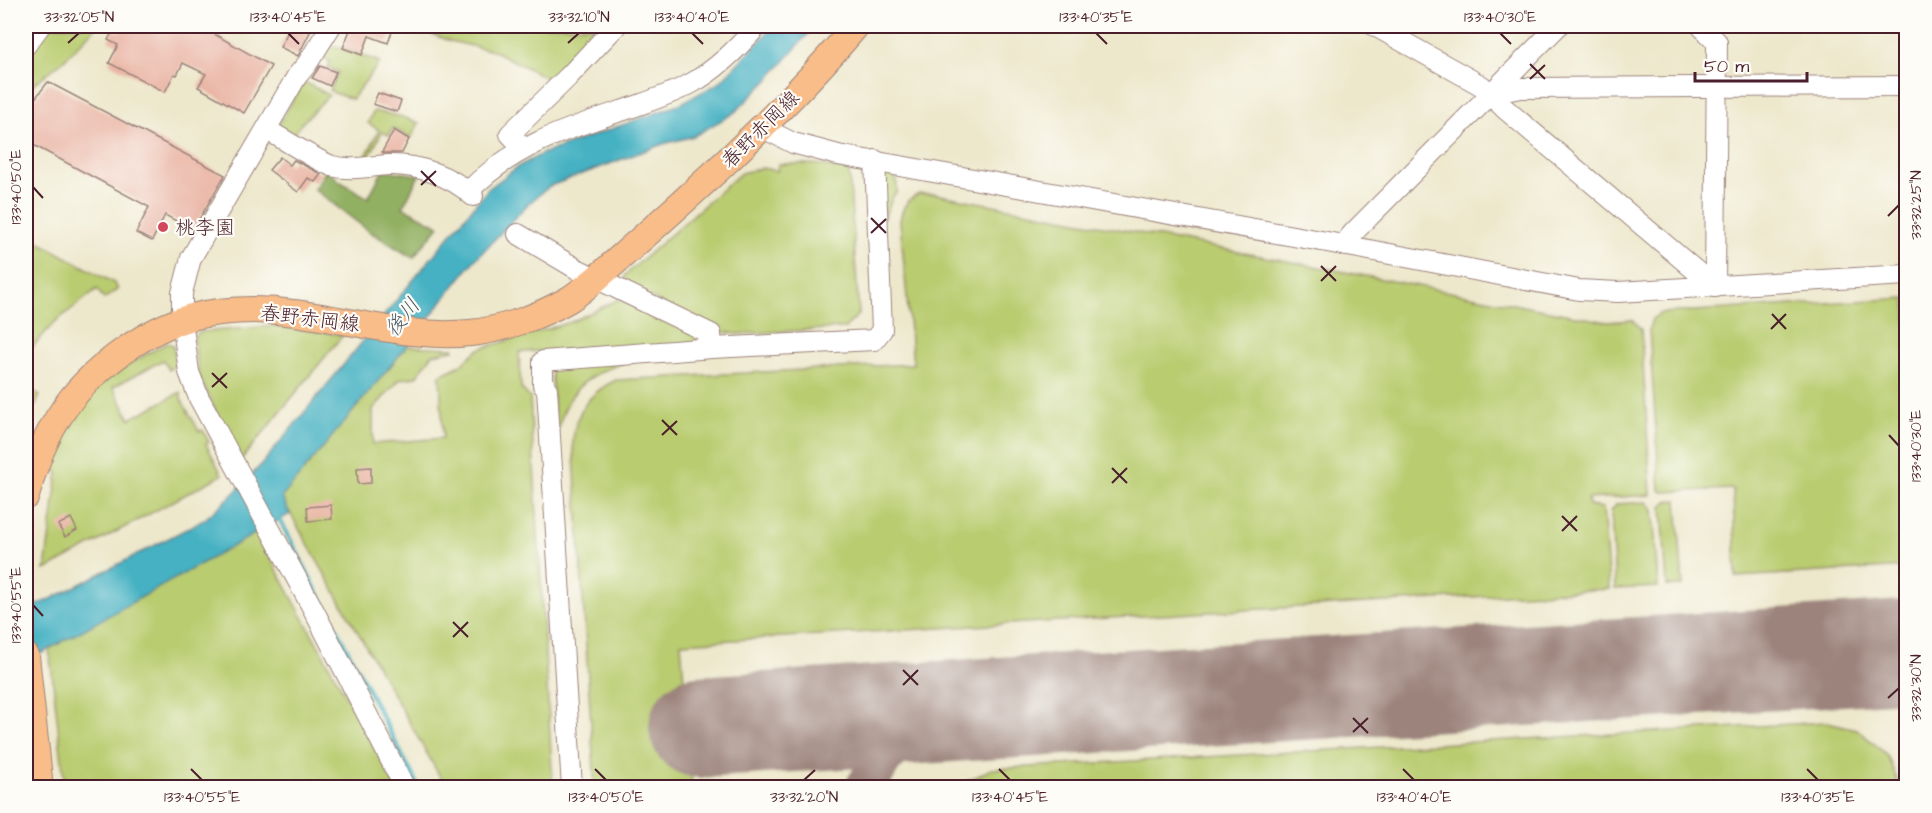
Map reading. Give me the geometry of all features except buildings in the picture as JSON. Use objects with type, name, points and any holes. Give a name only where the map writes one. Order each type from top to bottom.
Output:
[{"type":"main road","name":"春野赤岡線","points":[[26,496],[32,473],[51,429],[82,386],[103,366],[126,350],[182,320],[255,310],[293,312],[429,333],[469,333],[517,322],[569,299],[597,278],[763,128],[856,26]]},
{"type":"main road","points":[[26,656],[40,788]]},
{"type":"street","points":[[26,45],[40,26]]},
{"type":"street","points":[[331,26],[297,76],[191,258],[182,293],[182,320],[189,372],[195,389],[405,788]]},
{"type":"street","points":[[523,148],[510,134],[616,26]]},
{"type":"street","points":[[267,130],[331,165],[345,168],[392,165],[426,170],[471,194],[489,172],[523,148],[556,133],[659,98],[692,83],[719,65],[757,26]]},
{"type":"street","points":[[1375,26],[1482,86],[1504,108],[1715,287]]},
{"type":"street","points":[[1347,246],[1348,239],[1354,232],[1558,26]]},
{"type":"street","points":[[1701,26],[1717,42],[1715,287]]},
{"type":"street","points":[[1490,94],[1520,88],[1906,86]]},
{"type":"street","points":[[763,128],[793,143],[838,155],[876,160],[1579,290],[1618,292],[1906,276]]},
{"type":"street","points":[[572,788],[547,389],[543,385],[543,361],[712,348],[874,340],[882,330],[876,160]]},
{"type":"street","points":[[518,234],[577,269],[711,334],[712,348]]},
{"type":"green space","points":[[47,26],[97,26],[63,61],[35,83],[26,95],[26,54]]},
{"type":"green space","points":[[413,26],[612,26],[557,83],[494,51],[450,41]]},
{"type":"green space","points":[[329,44],[380,62],[352,99],[330,90],[338,72],[328,67],[330,61],[320,57]]},
{"type":"green space","points":[[304,82],[329,95],[300,125],[291,139],[277,127]]},
{"type":"green space","points":[[374,111],[419,123],[411,138],[393,128],[389,135],[382,132],[367,161],[363,162],[379,130],[368,123]]},
{"type":"green space","points":[[778,164],[815,164],[849,171],[859,314],[845,328],[737,334],[713,330],[625,284],[625,275],[741,173],[762,168],[777,171]]},
{"type":"green space","points":[[327,169],[339,181],[368,198],[383,170],[419,175],[403,207],[439,226],[413,258],[370,232],[314,189]]},
{"type":"green space","points":[[896,169],[897,192],[883,220],[881,173]]},
{"type":"green space","points":[[919,194],[935,194],[1607,322],[1632,320],[1641,329],[1651,495],[1588,499],[1589,506],[1603,508],[1609,589],[681,643],[692,787],[595,787],[573,441],[581,413],[591,397],[616,380],[913,364],[900,221],[906,204]]},
{"type":"green space","points":[[26,235],[114,283],[118,289],[104,299],[97,289],[55,322],[26,354]]},
{"type":"green space","points":[[1906,298],[1906,567],[1736,577],[1733,489],[1662,492],[1660,490],[1649,329],[1652,319],[1661,313]]},
{"type":"green space","points":[[619,299],[702,334],[702,345],[519,352],[521,388],[530,398],[553,787],[446,787],[281,497],[407,346],[453,348],[454,350],[433,354],[416,377],[400,379],[373,409],[373,444],[443,438],[440,375],[459,366],[479,349],[571,322]]},
{"type":"green space","points":[[275,326],[343,335],[240,461],[199,376],[194,337],[200,332]]},
{"type":"green space","points":[[167,343],[173,345],[176,364],[169,370],[163,360],[113,387],[130,419],[181,392],[181,399],[199,431],[203,430],[209,442],[206,444],[222,475],[45,570],[58,472],[53,469],[73,417],[102,384],[128,365]]},
{"type":"green space","points":[[631,360],[601,372],[580,386],[566,406],[556,437],[551,365]]},
{"type":"green space","points":[[26,385],[40,396],[26,422]]},
{"type":"green space","points":[[1677,500],[1683,586],[1667,586],[1662,507],[1667,501]]},
{"type":"green space","points":[[1647,502],[1653,509],[1658,587],[1615,589],[1611,511],[1617,504]]},
{"type":"green space","points":[[256,532],[396,787],[65,787],[49,648]]},
{"type":"green space","points":[[1827,722],[1857,729],[1887,755],[1900,787],[956,787],[991,769]]},
{"type":"water","name":"後川","points":[[774,26],[815,26],[767,81],[734,113],[694,136],[663,144],[550,186],[528,204],[473,262],[282,497],[290,514],[26,662],[26,609],[51,599],[204,520],[231,496],[262,464],[488,189],[519,166],[544,153],[678,105],[719,83]]},
{"type":"waterway","points":[[278,516],[419,788]]},
{"type":"taxiway","points":[[1837,656],[1860,655],[1890,673],[1906,686]]},
{"type":"taxiway","points":[[865,788],[882,760],[899,741],[954,708],[974,709]]},
{"type":"runway","points":[[700,727],[1906,651]]},
{"type":"place","name":"桃李園","points":[[163,227]]}]
